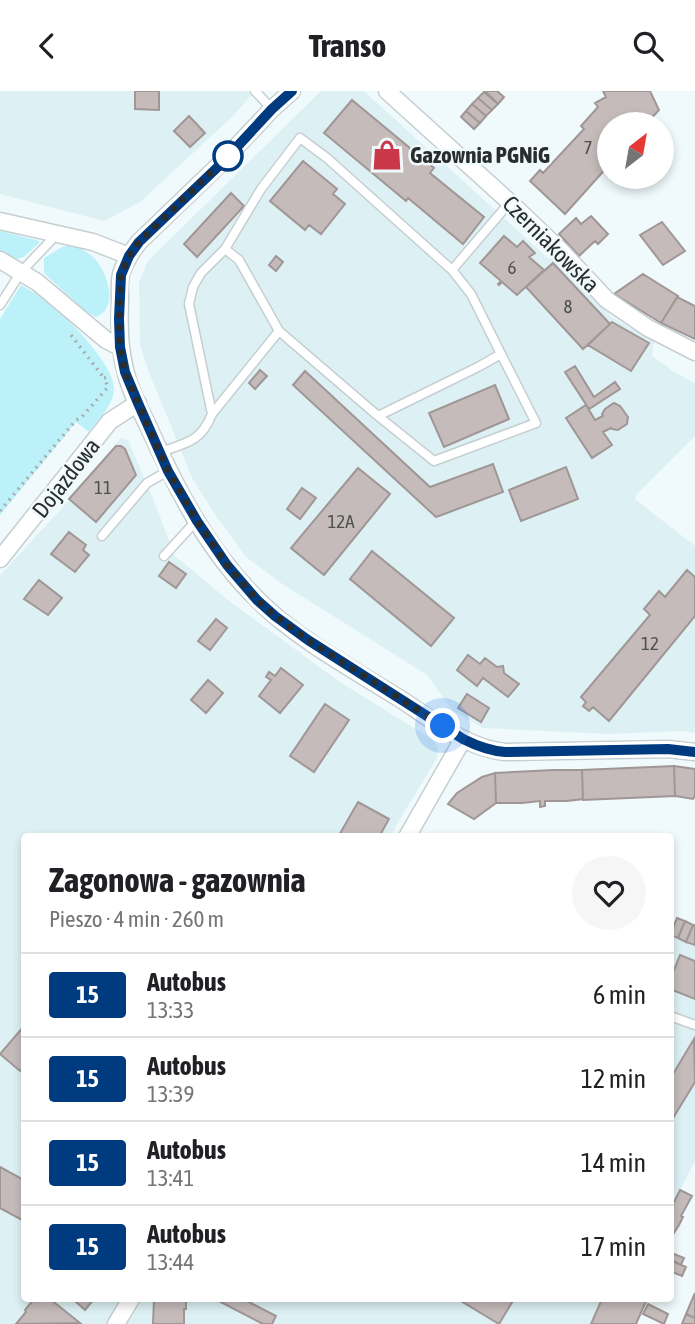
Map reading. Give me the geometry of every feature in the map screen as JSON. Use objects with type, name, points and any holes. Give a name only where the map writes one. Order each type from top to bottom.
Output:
[{"type":"street","points":[[292,91],[139,242],[121,275],[120,347],[125,372],[168,471],[197,521],[234,573],[275,616],[463,739],[505,752],[668,749],[695,753]]},
{"type":"street","name":"Czerniakowska","points":[[387,91],[510,202],[607,300],[648,328],[695,352]]},
{"type":"street","points":[[0,221],[93,242],[129,256]]},
{"type":"street","points":[[0,260],[37,282],[106,340],[120,347]]},
{"type":"street","name":"Dojazdowa","points":[[0,559],[110,421],[138,403]]},
{"type":"street","points":[[409,833],[463,739]]},
{"type":"street","points":[[116,1324],[129,1302]]},
{"type":"lane","points":[[255,91],[272,109]]},
{"type":"lane","points":[[212,414],[189,304],[193,286],[201,273],[225,249],[261,189],[300,138],[327,158],[452,270],[471,294],[536,423],[434,461],[279,331],[239,260],[225,249]]},
{"type":"lane","points":[[452,270],[510,202]]},
{"type":"lane","points":[[0,305],[21,272],[58,234]]},
{"type":"lane","points":[[160,452],[198,437],[208,425],[212,414],[279,331]]},
{"type":"lane","points":[[378,416],[501,354]]},
{"type":"lane","points":[[102,536],[147,483],[168,471]]},
{"type":"lane","points":[[164,556],[197,521]]},
{"type":"lane","points":[[674,1017],[695,1025]]},
{"type":"path","points":[[0,511],[76,420],[81,418],[108,387],[70,334]]},
{"type":"path","points":[[104,378],[125,372]]},
{"type":"shaded area","points":[[0,91],[255,91],[232,117],[140,202],[104,221],[0,194]]},
{"type":"shaded area","points":[[321,91],[364,91],[548,258],[556,260],[613,318],[654,341],[652,356],[695,383],[695,436],[635,499],[695,546],[695,733],[683,731],[608,734],[483,728],[452,710],[427,675],[282,584],[246,557],[193,480],[140,345],[139,282],[148,261]]},
{"type":"shaded area","points":[[0,231],[40,242],[24,257],[16,259],[0,251]]},
{"type":"shaded area","points":[[71,245],[95,259],[104,273],[109,299],[103,313],[96,317],[85,311],[44,273],[44,258],[62,247]]},
{"type":"shaded area","points":[[21,285],[54,307],[76,328],[107,367],[114,390],[108,407],[89,432],[76,422],[0,515],[0,319]]},
{"type":"shaded area","points":[[121,438],[128,440],[175,556],[228,600],[340,682],[435,741],[438,749],[437,758],[392,833],[21,833],[21,1302],[647,1302],[637,1324],[0,1324],[0,575]]},
{"type":"shaded area","points":[[674,937],[695,946],[695,1161],[674,1202]]},
{"type":"building","points":[[135,91],[159,91],[159,110],[135,109]]},
{"type":"building","points":[[485,91],[497,91],[504,97],[498,104]]},
{"type":"building","points":[[603,91],[650,91],[659,110],[597,112],[597,178],[565,214],[530,181],[540,170],[543,173],[584,129],[581,126],[598,107],[595,103],[606,97]]},
{"type":"building","points":[[484,92],[498,104],[492,110],[478,98]]},
{"type":"building","points":[[478,98],[492,110],[486,116],[472,104]]},
{"type":"building","points":[[352,100],[434,168],[430,173],[484,217],[463,244],[324,133]]},
{"type":"building","points":[[472,104],[486,116],[480,123],[466,111]]},
{"type":"building","points":[[466,111],[480,123],[474,129],[461,117]]},
{"type":"building","points":[[189,116],[205,133],[190,147],[174,131]]},
{"type":"building","points":[[303,161],[337,189],[333,194],[345,204],[321,234],[309,225],[305,230],[270,201]]},
{"type":"building","points":[[231,193],[244,206],[197,257],[184,244]]},
{"type":"building","points":[[591,216],[608,234],[598,244],[595,241],[579,256],[559,234],[576,218],[581,224]]},
{"type":"building","points":[[662,222],[685,251],[663,265],[640,235]]},
{"type":"building","points":[[504,236],[517,247],[523,241],[535,253],[529,257],[544,270],[517,295],[502,282],[499,285],[501,281],[480,263]]},
{"type":"building","points":[[276,256],[283,262],[276,271],[269,265]]},
{"type":"building","points":[[553,263],[610,324],[583,349],[526,287]]},
{"type":"building","points":[[643,274],[678,296],[661,323],[614,294]]},
{"type":"building","points":[[677,297],[695,306],[695,339],[661,323]]},
{"type":"building","points":[[612,322],[649,343],[631,371],[588,345]]},
{"type":"building","points":[[575,366],[594,397],[615,382],[620,389],[589,409],[565,372]]},
{"type":"building","points":[[260,370],[267,376],[255,389],[249,383]]},
{"type":"building","points":[[305,371],[430,487],[493,464],[503,492],[436,517],[293,385]]},
{"type":"building","points":[[495,385],[509,419],[444,447],[429,413]]},
{"type":"building","points":[[614,403],[620,406],[628,417],[627,424],[618,430],[611,428],[603,432],[612,445],[592,458],[566,418],[586,405],[595,420],[603,416],[605,409]]},
{"type":"building","points":[[116,446],[125,449],[136,475],[96,522],[69,499]]},
{"type":"building","points":[[566,467],[578,499],[521,521],[509,490]]},
{"type":"building","points":[[358,468],[390,494],[324,575],[291,548]]},
{"type":"building","points":[[302,488],[316,498],[300,519],[287,509]]},
{"type":"building","points":[[69,532],[86,545],[83,550],[89,555],[75,572],[51,554]]},
{"type":"building","points":[[372,551],[454,618],[431,646],[350,579]]},
{"type":"building","points":[[169,562],[186,574],[176,588],[159,576]]},
{"type":"building","points":[[687,570],[695,577],[695,616],[609,721],[593,707],[589,711],[583,706],[586,702],[581,697],[650,615],[644,609],[659,591],[665,597]]},
{"type":"building","points":[[39,580],[62,598],[48,615],[24,599]]},
{"type":"building","points":[[216,619],[227,628],[210,650],[198,641]]},
{"type":"building","points":[[468,655],[480,664],[485,658],[497,667],[503,666],[504,673],[519,684],[508,697],[483,678],[477,686],[457,670]]},
{"type":"building","points":[[281,668],[303,685],[280,713],[259,696],[271,680],[266,677],[269,672],[275,676]]},
{"type":"building","points":[[208,680],[223,693],[206,713],[191,700]]},
{"type":"building","points":[[467,694],[489,708],[481,722],[458,708]]},
{"type":"building","points":[[325,704],[349,720],[314,772],[290,756]]},
{"type":"building","points":[[674,766],[695,769],[693,799],[675,796]]},
{"type":"building","points":[[674,766],[675,796],[583,800],[582,770]]},
{"type":"building","points":[[582,770],[583,799],[545,801],[545,806],[540,807],[540,801],[496,803],[495,773]]},
{"type":"building","points":[[495,773],[496,803],[474,819],[448,804],[457,793],[482,777]]},
{"type":"building","points":[[358,802],[389,819],[381,833],[340,833]]},
{"type":"building","points":[[677,918],[685,921],[678,938],[674,936]]},
{"type":"building","points":[[685,921],[693,925],[686,942],[678,938]]},
{"type":"building","points":[[695,925],[695,945],[686,942]]},
{"type":"building","points":[[680,955],[695,961],[695,999],[674,991],[674,970]]},
{"type":"building","points":[[21,1030],[21,1070],[0,1054]]},
{"type":"building","points":[[694,1039],[695,1082],[674,1116],[674,1072]]},
{"type":"building","points":[[0,1167],[21,1178],[21,1219],[0,1208]]},
{"type":"building","points":[[680,1190],[692,1196],[674,1233],[674,1202]]},
{"type":"building","points":[[674,1254],[684,1258],[681,1265],[674,1262]]},
{"type":"building","points":[[674,1262],[686,1267],[682,1276],[674,1273]]},
{"type":"building","points":[[695,1293],[695,1318],[686,1314]]},
{"type":"building","points":[[32,1302],[54,1302],[80,1323],[16,1324]]},
{"type":"building","points":[[76,1302],[92,1302],[85,1310]]},
{"type":"building","points":[[154,1302],[186,1302],[184,1324],[153,1324]]},
{"type":"building","points":[[221,1302],[249,1302],[276,1316],[272,1324],[263,1324]]},
{"type":"building","points":[[463,1302],[512,1302],[499,1324]]},
{"type":"building","points":[[601,1302],[646,1302],[636,1324],[591,1324]]},
{"type":"building","points":[[648,1304],[668,1314],[664,1324],[643,1314]]},
{"type":"building","points":[[686,1314],[695,1318],[695,1324],[682,1324]]},
{"type":"bus line","name":"15","points":[[292,91],[139,242],[121,275],[120,347],[125,372],[177,489],[227,565],[257,600],[275,616],[463,739],[505,752],[668,749],[695,752]]},
{"type":"place","name":"Gazownia PGNiG","points":[[387,155]]},
{"type":"route","points":[[228,156],[139,242],[129,256],[121,275],[120,287],[120,347],[125,372],[177,489],[227,565],[257,600],[308,640],[443,726]]}]
